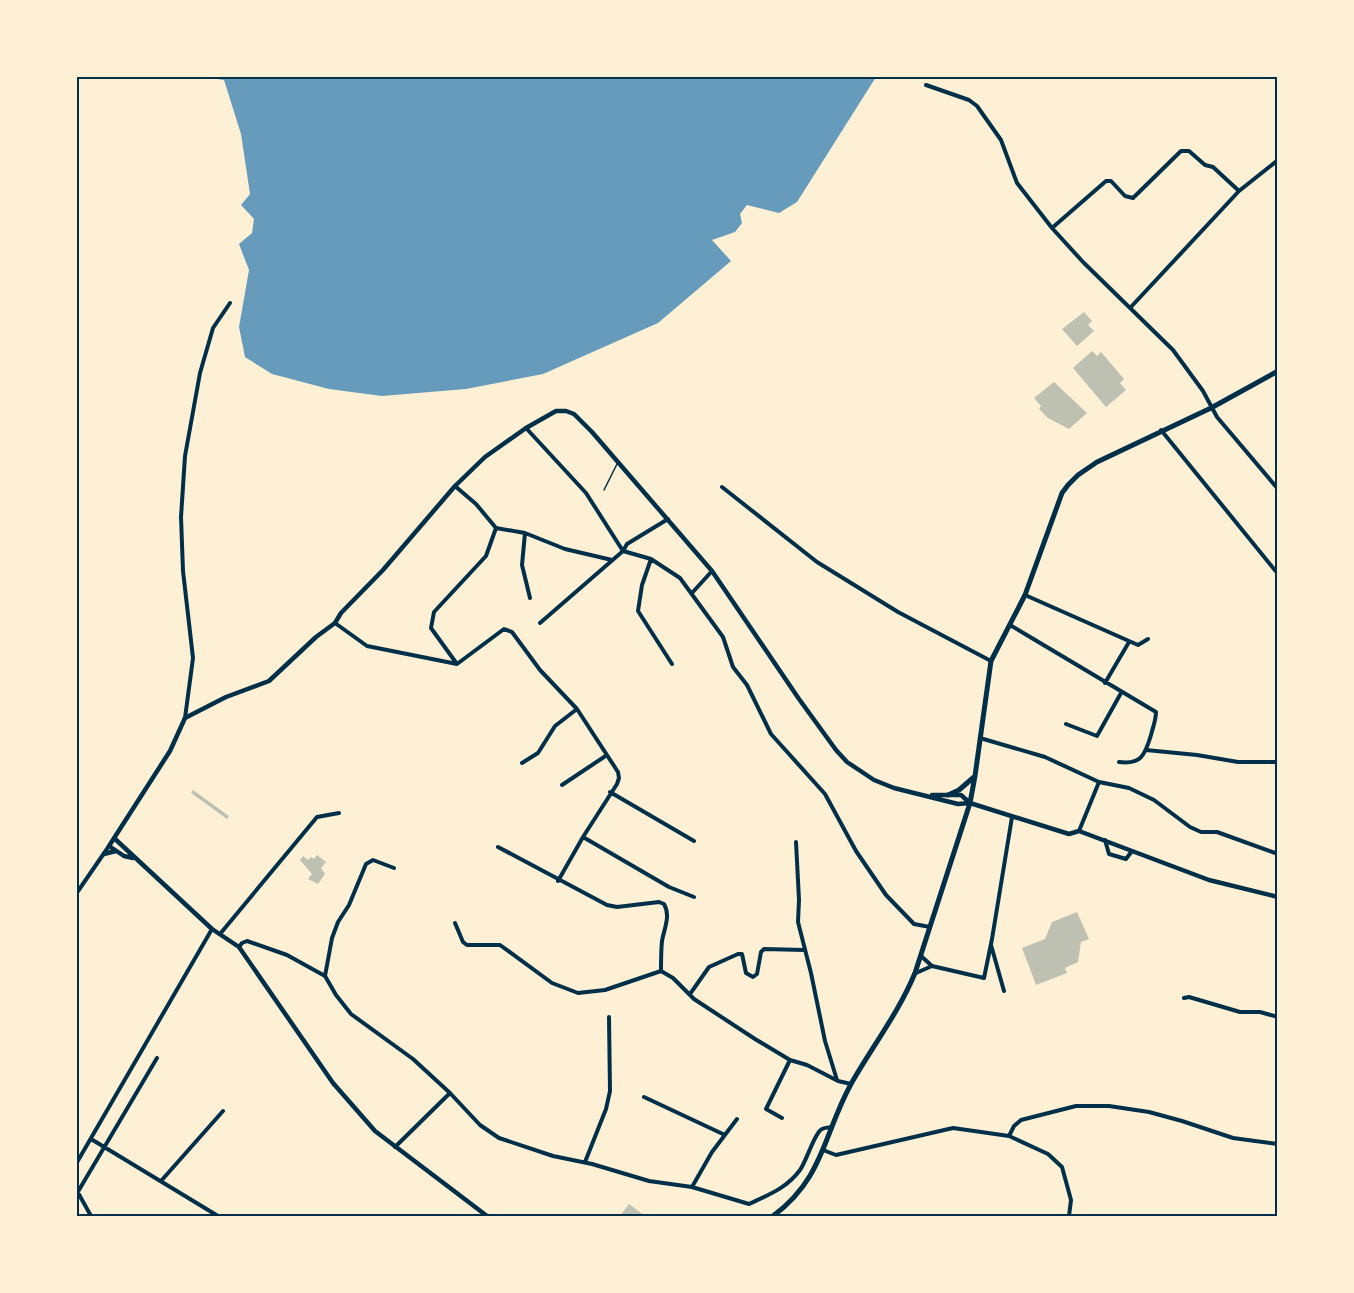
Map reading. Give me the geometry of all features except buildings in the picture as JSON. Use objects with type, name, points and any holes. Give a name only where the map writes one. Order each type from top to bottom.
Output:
[{"type":"main road","points":[[773,1216],[787,1206],[804,1187],[823,1150],[851,1084],[902,1002],[915,973],[970,803],[991,661],[1024,595],[1062,493],[1078,475],[1097,462],[1210,408],[1278,370]]},
{"type":"main road","points":[[948,795],[959,790],[975,776]]},
{"type":"street","points":[[926,85],[969,100],[976,105],[1001,140],[1017,183],[1052,228],[1083,262],[1173,350],[1203,391],[1210,408],[1278,489]]},
{"type":"street","points":[[1052,228],[1106,181],[1111,181],[1125,196],[1133,198],[1181,151],[1189,151],[1205,165],[1214,167],[1239,191]]},
{"type":"street","points":[[1130,308],[1239,191],[1278,160]]},
{"type":"street","points":[[76,894],[170,751],[185,718],[193,658],[182,560],[181,497],[185,456],[206,350],[213,328],[230,303]]},
{"type":"street","points":[[185,718],[226,697],[269,681],[316,637],[335,623],[341,613],[383,570],[455,486],[485,457],[526,428],[556,411],[566,411],[574,414],[619,462],[712,571],[800,699],[841,756],[852,766],[874,780],[900,789],[958,804],[970,803],[1069,834],[1079,831],[1209,880],[1242,890],[1278,897]]},
{"type":"street","points":[[526,428],[586,493],[623,551],[651,559],[680,578],[723,637],[733,667],[747,685],[771,734],[825,794],[856,851],[886,895],[914,924],[930,927]]},
{"type":"street","points":[[1161,430],[1278,574]]},
{"type":"street","points":[[455,486],[476,504],[496,528],[525,533],[565,549],[612,560]]},
{"type":"street","points":[[722,487],[817,562],[898,612],[991,661]]},
{"type":"street","points":[[540,623],[623,551],[627,544],[668,519]]},
{"type":"street","points":[[457,664],[431,628],[431,620],[434,612],[486,556],[496,528]]},
{"type":"street","points":[[525,533],[522,565],[530,598]]},
{"type":"street","points":[[651,559],[642,585],[638,611],[672,664]]},
{"type":"street","points":[[692,593],[712,571]]},
{"type":"street","points":[[1024,595],[1138,645],[1148,639]]},
{"type":"street","points":[[335,623],[367,646],[457,664],[504,629],[512,632],[540,670],[577,709],[618,772],[619,778],[558,881]]},
{"type":"street","points":[[1009,625],[1156,712],[1156,720],[1146,750],[1140,759],[1129,763],[1119,762]]},
{"type":"street","points":[[1105,683],[1130,642]]},
{"type":"street","points":[[1066,724],[1097,736],[1121,693]]},
{"type":"street","points":[[522,764],[538,753],[555,726],[577,709]]},
{"type":"street","points":[[980,738],[1045,756],[1099,782],[1118,784],[1143,793],[1190,827],[1201,832],[1217,832],[1278,854]]},
{"type":"street","points":[[1146,750],[1238,762],[1278,762]]},
{"type":"street","points":[[562,784],[607,755]]},
{"type":"street","points":[[1079,831],[1099,782]]},
{"type":"street","points":[[610,792],[694,841]]},
{"type":"street","points":[[926,795],[961,795],[970,803]]},
{"type":"street","points":[[220,934],[317,817],[339,813]]},
{"type":"street","points":[[921,956],[932,966],[984,978],[1012,817]]},
{"type":"street","points":[[120,830],[122,844]]},
{"type":"street","points":[[583,837],[669,887],[694,897]]},
{"type":"street","points":[[114,838],[129,850],[133,858]]},
{"type":"street","points":[[1105,840],[1109,854],[1126,860],[1132,850]]},
{"type":"street","points":[[796,842],[798,922],[825,1041],[838,1081]]},
{"type":"street","points":[[109,846],[133,858],[212,929],[238,948],[333,1083],[375,1131],[487,1216]]},
{"type":"street","points":[[498,847],[558,881],[607,905],[617,907],[659,902],[666,906],[667,924],[662,939],[661,970]]},
{"type":"street","points":[[104,854],[116,851]]},
{"type":"street","points":[[325,976],[332,938],[338,922],[350,905],[366,864],[374,860],[394,868]]},
{"type":"street","points":[[454,923],[463,942],[467,945],[500,945],[552,983],[578,993],[605,990],[661,970]]},
{"type":"street","points":[[76,1164],[212,929]]},
{"type":"street","points":[[238,948],[247,941],[287,955],[325,976],[336,996],[351,1014],[413,1059],[480,1125],[499,1138],[553,1156],[585,1162],[649,1181],[692,1186],[749,1204],[781,1189],[790,1182],[807,1158],[822,1128],[832,1127]]},
{"type":"street","points":[[991,945],[1004,991]]},
{"type":"street","points":[[690,994],[709,967],[738,954],[744,957],[746,974],[753,977],[758,974],[761,952],[764,950],[804,950]]},
{"type":"street","points":[[915,973],[932,966]]},
{"type":"street","points":[[661,970],[690,994],[755,1040],[790,1060],[807,1065],[838,1081],[851,1084]]},
{"type":"street","points":[[1184,998],[1190,997],[1240,1012],[1260,1012],[1278,1017]]},
{"type":"street","points":[[585,1162],[599,1129],[610,1091],[609,1017]]},
{"type":"street","points":[[91,1216],[77,1192],[157,1058]]},
{"type":"street","points":[[782,1118],[766,1109],[790,1060]]},
{"type":"street","points":[[395,1147],[450,1093]]},
{"type":"street","points":[[644,1097],[725,1135]]},
{"type":"street","points":[[1010,1135],[1014,1126],[1021,1120],[1076,1106],[1109,1106],[1171,1118],[1233,1138],[1278,1144]]},
{"type":"street","points":[[161,1181],[224,1112]]},
{"type":"street","points":[[692,1186],[737,1119]]},
{"type":"street","points":[[823,1150],[836,1155],[953,1128],[1010,1135],[1048,1154],[1062,1167],[1071,1200],[1069,1216]]},
{"type":"street","points":[[91,1139],[218,1216]]},
{"type":"lane","points":[[604,490],[619,462]]},
{"type":"water","points":[[203,77],[876,77],[797,202],[779,213],[747,205],[740,214],[742,223],[735,232],[712,240],[731,261],[658,323],[543,374],[466,389],[382,396],[329,389],[272,374],[245,357],[239,327],[249,270],[239,244],[252,233],[254,219],[241,205],[250,194],[241,134],[224,80]]}]
